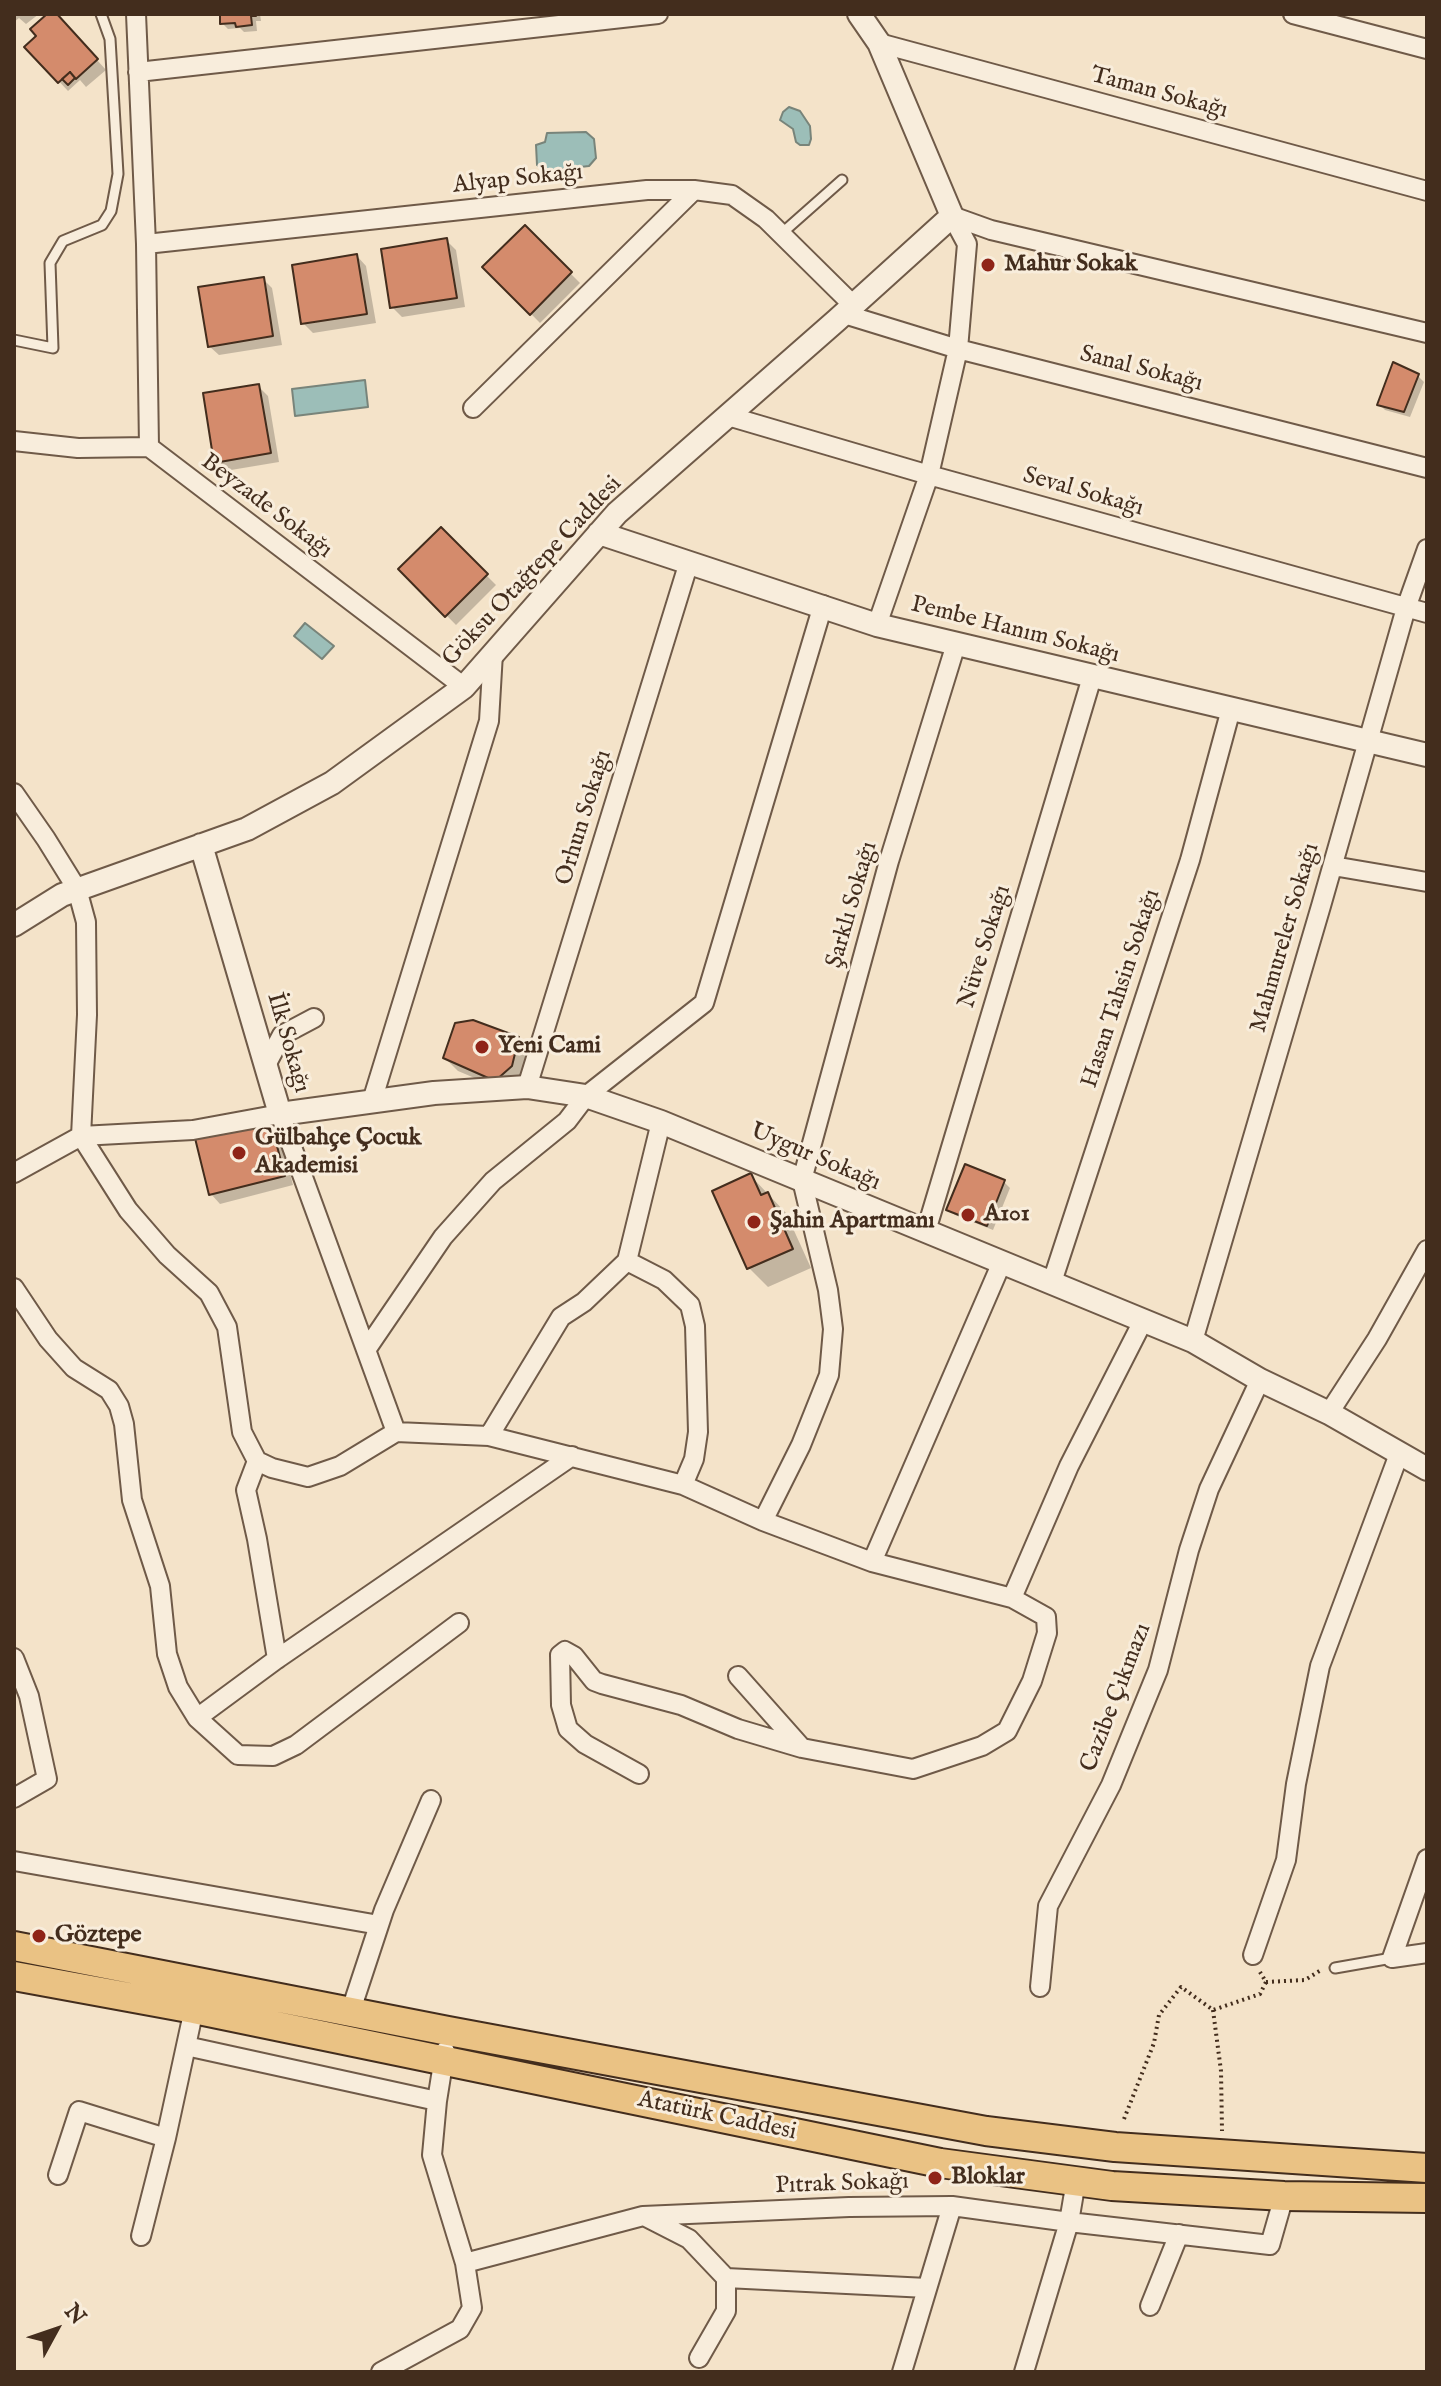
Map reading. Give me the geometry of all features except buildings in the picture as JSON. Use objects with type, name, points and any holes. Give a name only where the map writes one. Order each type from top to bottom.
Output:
[{"type":"main road","name":"Atatürk Caddesi","points":[[14,1946],[986,2131],[1096,2145],[1427,2168]]},
{"type":"main road","name":"Atatürk Caddesi","points":[[14,1976],[194,2009],[940,2163],[1112,2186],[1284,2196],[1427,2198]]},
{"type":"street","points":[[14,441],[78,448],[149,447],[146,244],[136,14]]},
{"type":"street","points":[[138,72],[658,14]]},
{"type":"street","points":[[859,14],[879,43],[952,216],[967,244],[958,349],[929,475],[877,625]]},
{"type":"street","points":[[1293,14],[1427,49]]},
{"type":"street","name":"Taman Sokağı","points":[[879,43],[1427,191]]},
{"type":"street","name":"Alyap Sokağı","points":[[146,244],[647,190],[694,190],[732,195],[766,219],[848,309]]},
{"type":"street","points":[[473,408],[694,190]]},
{"type":"street","points":[[952,216],[991,230],[1427,333]]},
{"type":"street","name":"Göksu Otağtepe Caddesi","points":[[14,925],[62,895],[247,829],[332,783],[464,687],[617,513],[952,216]]},
{"type":"street","name":"Sanal Sokağı","points":[[848,309],[958,349],[1427,468]]},
{"type":"street","name":"Seval Sokağı","points":[[728,416],[1427,613]]},
{"type":"street","name":"Beyzade Sokağı","points":[[149,447],[464,687]]},
{"type":"street","name":"Pembe Hanım Sokağı","points":[[599,533],[877,625],[1427,755]]},
{"type":"street","name":"Mahmureler Sokağı","points":[[1193,1341],[1406,608],[1427,549]]},
{"type":"street","name":"Orhun Sokağı","points":[[527,1087],[689,562]]},
{"type":"street","points":[[366,1350],[443,1237],[493,1181],[567,1121],[586,1096],[704,1003],[823,605]]},
{"type":"street","name":"Şarklı Sokağı","points":[[802,1180],[889,861],[956,644]]},
{"type":"street","points":[[372,1101],[489,721],[493,653]]},
{"type":"street","name":"Nüve Sokağı","points":[[926,1231],[1092,677]]},
{"type":"street","name":"Hasan Tahsin Sokağı","points":[[1052,1282],[1190,860],[1231,709]]},
{"type":"street","points":[[14,793],[77,889],[86,922],[87,1015],[81,1136],[128,1210],[167,1255],[209,1293],[215,1304],[227,1327],[242,1432],[257,1461],[308,1477],[340,1466],[396,1432],[489,1436],[683,1485],[763,1521],[872,1562],[1012,1598],[1046,1617],[1047,1633],[1032,1681],[1007,1731],[982,1746],[913,1769],[802,1748],[738,1729],[681,1705],[602,1684],[594,1681],[574,1656],[565,1651],[560,1655],[561,1705],[568,1729],[585,1744],[639,1774]]},
{"type":"street","name":"İlk Sokağı","points":[[201,845],[280,1114],[396,1432]]},
{"type":"street","points":[[1333,866],[1427,882]]},
{"type":"street","points":[[266,1065],[282,1035],[314,1018]]},
{"type":"street","name":"Uygur Sokağı","points":[[280,1114],[434,1093],[527,1087],[586,1096],[661,1122],[1193,1341],[1427,1469]]},
{"type":"street","points":[[14,1173],[81,1136],[193,1130],[280,1114]]},
{"type":"street","points":[[489,1436],[561,1317],[584,1302],[627,1261],[661,1122]]},
{"type":"street","points":[[763,1521],[801,1445],[829,1375],[833,1329],[828,1290],[802,1180]]},
{"type":"street","points":[[1329,1413],[1377,1339],[1427,1250]]},
{"type":"street","points":[[627,1261],[664,1280],[690,1305],[695,1326],[698,1432],[694,1459],[683,1485]]},
{"type":"street","points":[[872,1562],[1002,1262]]},
{"type":"street","points":[[14,1288],[48,1339],[74,1368],[109,1390],[119,1406],[124,1424],[132,1500],[160,1586],[167,1654],[178,1687],[197,1718],[238,1755],[273,1756],[296,1745],[459,1623]]},
{"type":"street","points":[[1012,1598],[1069,1466],[1143,1321]]},
{"type":"street","name":"Cazibe Çıkmazı","points":[[1040,1987],[1048,1906],[1111,1785],[1158,1670],[1189,1550],[1209,1489],[1260,1380]]},
{"type":"street","points":[[1253,1955],[1286,1860],[1296,1784],[1320,1666],[1399,1454]]},
{"type":"street","points":[[197,1718],[277,1659],[572,1456]]},
{"type":"street","points":[[257,1461],[246,1490],[277,1659]]},
{"type":"street","points":[[14,1658],[29,1696],[47,1779],[14,1798]]},
{"type":"street","points":[[738,1676],[802,1748]]},
{"type":"street","points":[[351,2010],[379,1925],[431,1800]]},
{"type":"street","points":[[1427,1859],[1392,1958],[1427,1953]]},
{"type":"street","points":[[14,1861],[379,1925]]},
{"type":"street","points":[[141,2236],[194,2009]]},
{"type":"street","points":[[381,2372],[460,2329],[472,2308],[465,2263],[432,2155],[448,2031]]},
{"type":"street","points":[[186,2046],[437,2101]]},
{"type":"street","points":[[58,2175],[79,2111],[166,2138]]},
{"type":"street","points":[[1024,2372],[1069,2222],[1076,2181]]},
{"type":"street","name":"Pıtrak Sokağı","points":[[465,2263],[643,2216],[849,2207],[952,2206],[1270,2245],[1284,2196]]},
{"type":"street","points":[[902,2372],[952,2206]]},
{"type":"street","points":[[643,2216],[689,2239],[726,2278],[726,2311],[699,2358]]},
{"type":"street","points":[[1150,2306],[1179,2234]]},
{"type":"street","points":[[726,2278],[927,2288]]},
{"type":"lane","points":[[14,340],[53,348],[50,263],[63,241],[102,225],[111,211],[118,174],[110,39],[101,14]]},
{"type":"lane","points":[[781,234],[842,180]]},
{"type":"lane","points":[[1335,1968],[1392,1958]]},
{"type":"path","points":[[1253,1955],[1254,1963],[1266,1982]]},
{"type":"path","points":[[1266,1982],[1305,1980],[1323,1969],[1335,1968]]},
{"type":"path","points":[[1213,2010],[1260,1994],[1266,1982]]},
{"type":"path","points":[[1124,2119],[1154,2043],[1159,2015],[1181,1987],[1213,2010],[1221,2071],[1222,2142]]},
{"type":"water","points":[[789,107],[800,111],[810,126],[809,145],[796,142],[793,129],[780,120]]},
{"type":"water","points":[[586,132],[594,139],[596,158],[589,166],[545,171],[537,165],[536,145],[545,142],[547,133]]},
{"type":"water","points":[[365,380],[368,407],[295,416],[292,389]]},
{"type":"water","points":[[305,623],[334,646],[322,659],[294,636]]},
{"type":"place","name":"Mahur Sokak","points":[[988,265]]},
{"type":"place","name":"Yeni Cami","points":[[482,1047]]},
{"type":"place","name":"Gülbahçe Çocuk Akademisi","points":[[239,1153]]},
{"type":"place","name":"A101","points":[[968,1215]]},
{"type":"place","name":"Şahin Apartmanı","points":[[754,1222]]},
{"type":"place","name":"Göztepe","points":[[39,1936]]},
{"type":"place","name":"Bloklar","points":[[935,2178]]}]
